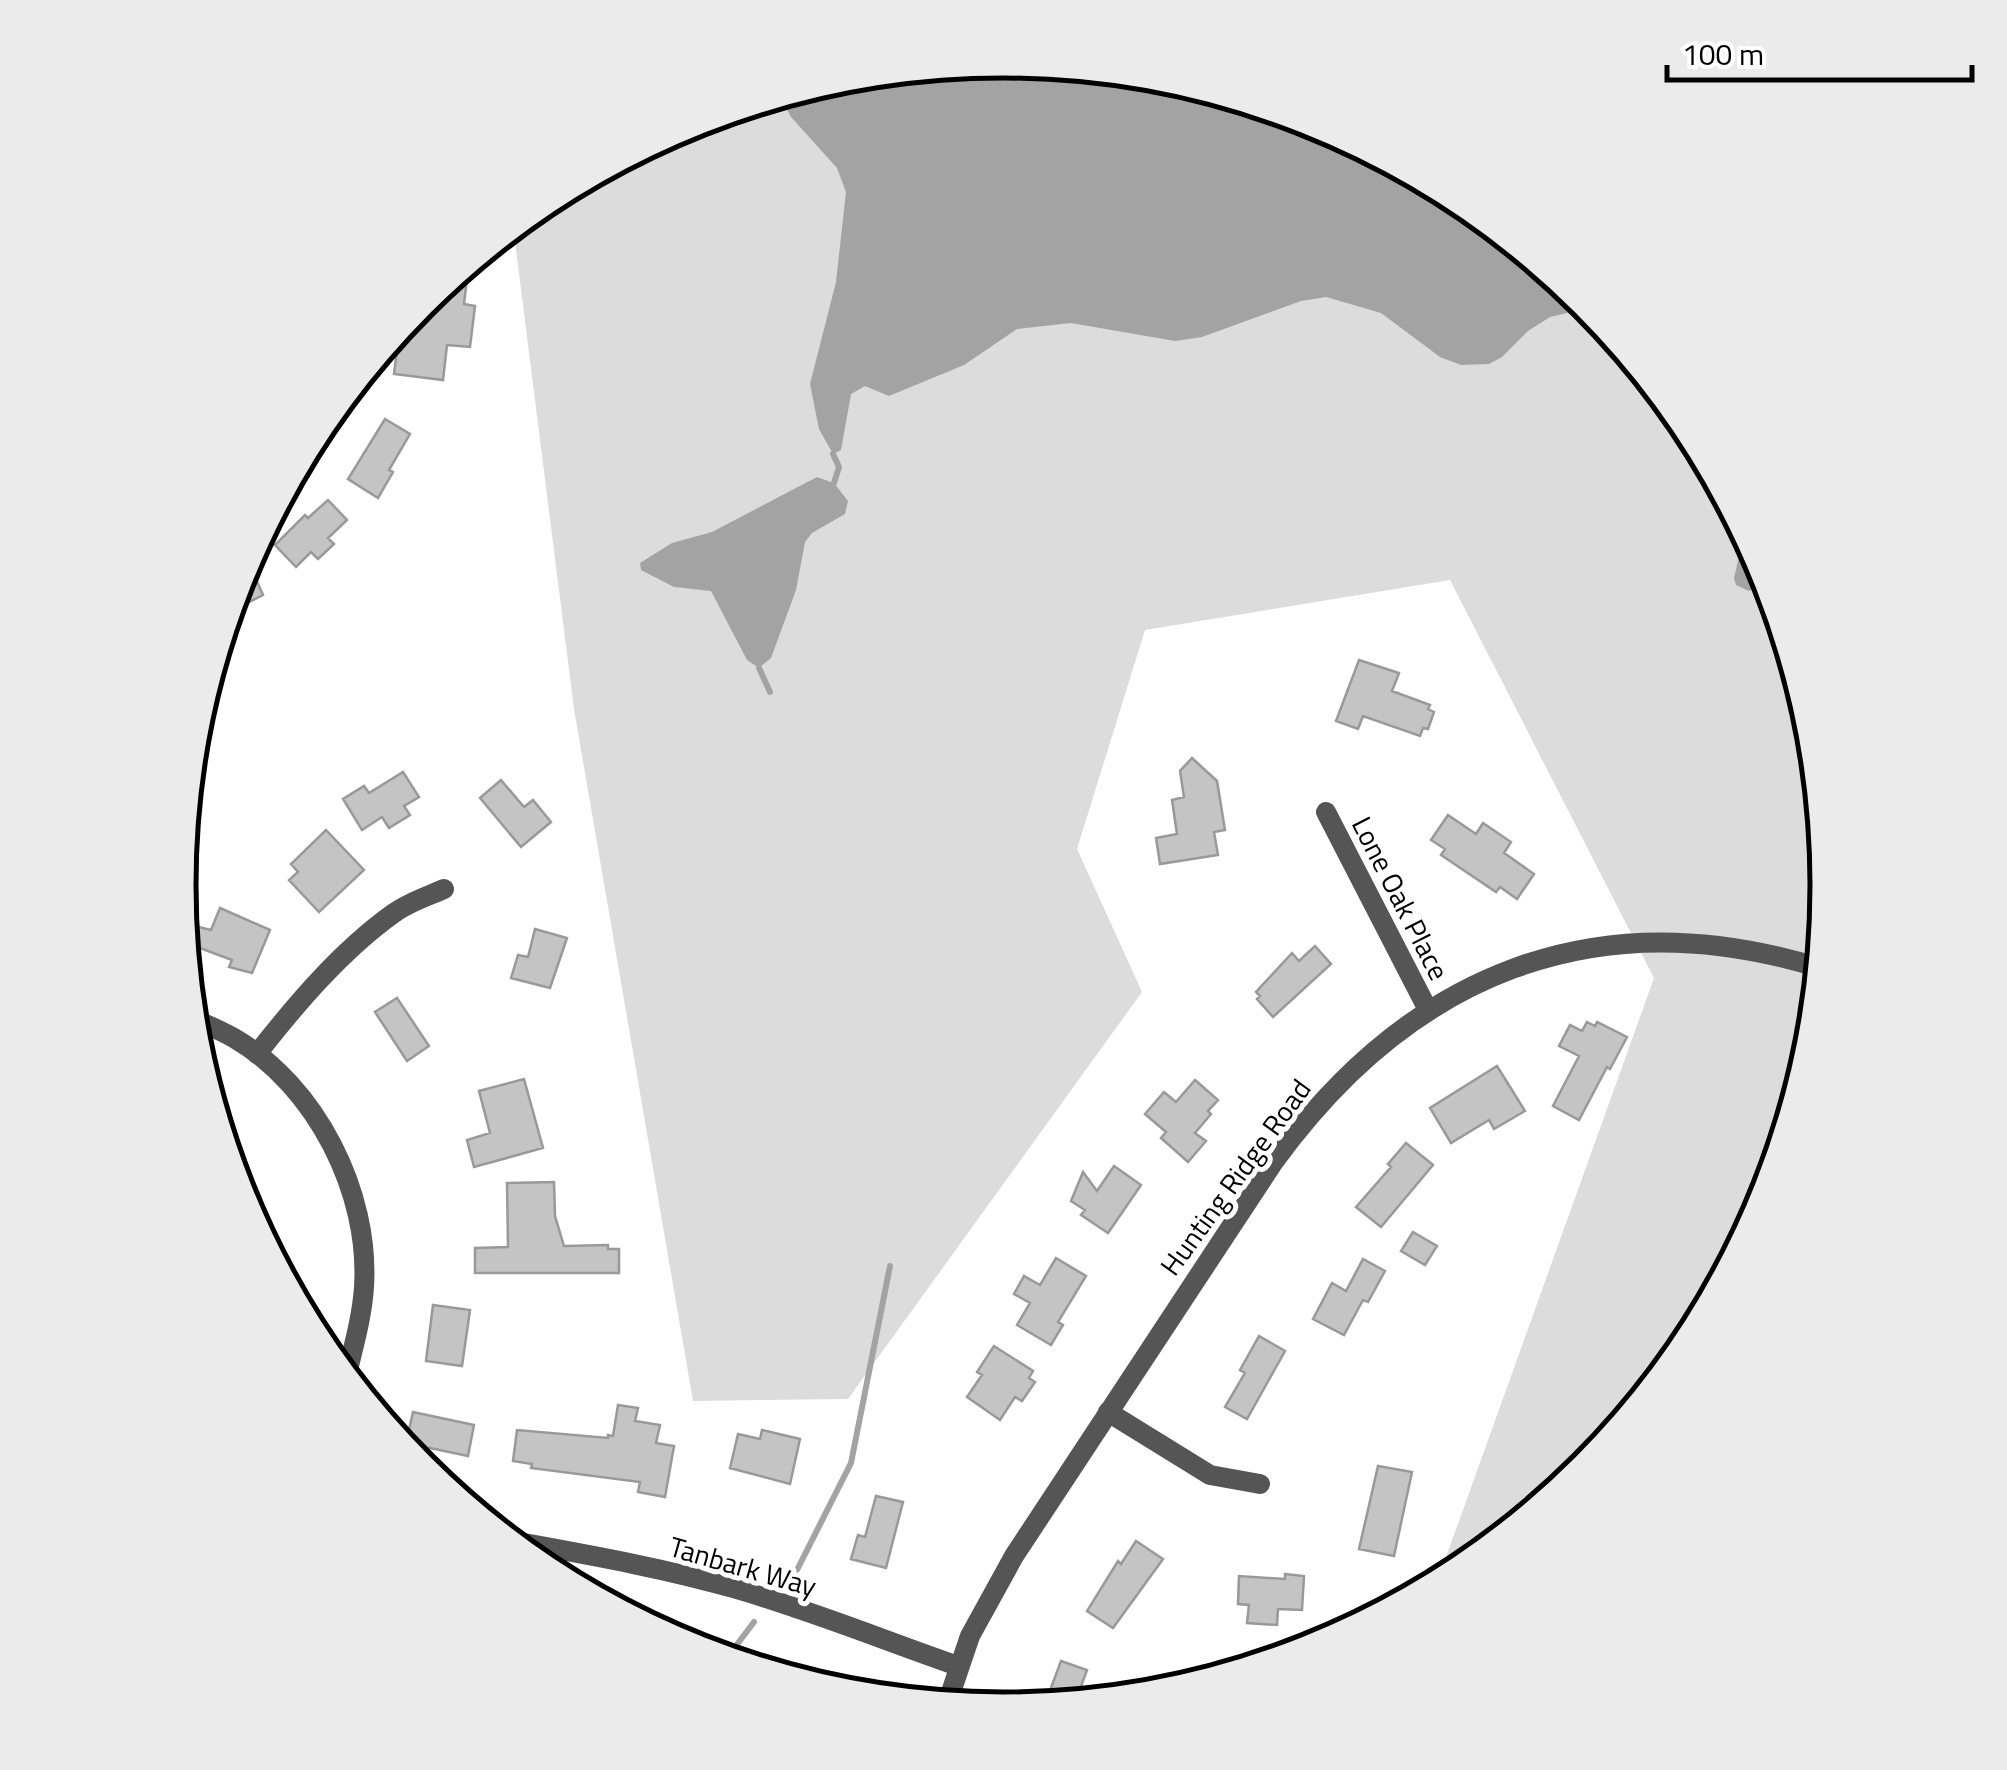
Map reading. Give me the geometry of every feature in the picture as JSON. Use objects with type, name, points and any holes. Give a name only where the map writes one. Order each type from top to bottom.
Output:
[{"type":"street","name":"Lone Oak Place","points":[[1326,812],[1428,1010]]},
{"type":"street","points":[[257,1054],[322,979],[366,937],[397,910],[444,889]]},
{"type":"street","name":"Hunting Ridge Road","points":[[951,1691],[991,1595],[1108,1412],[1307,1116],[1360,1061],[1428,1010],[1507,971],[1608,946],[1723,946],[1807,964]]},
{"type":"street","points":[[209,1026],[257,1054],[295,1092],[341,1162],[355,1202],[364,1284],[350,1359]]},
{"type":"street","points":[[1108,1412],[1210,1475],[1260,1484]]},
{"type":"street","name":"Tanbark Way","points":[[540,1546],[734,1588],[958,1666]]},
{"type":"shaded area","points":[[1004,78],[1109,84],[1212,105],[1313,139],[1361,161],[1452,214],[1495,244],[1574,314],[1611,353],[1675,436],[1703,481],[1750,576],[1768,625],[1795,727],[1804,780],[1811,885],[1804,990],[1795,1043],[1768,1145],[1750,1194],[1703,1289],[1675,1334],[1611,1417],[1536,1492],[1445,1560],[1654,978],[1450,580],[1145,630],[1077,849],[1142,992],[848,1399],[693,1401],[574,709],[515,242],[600,186],[694,139],[795,105],[898,84]]},
{"type":"shaded area","points":[[951,79],[1056,79],[1109,84],[1212,105],[1313,139],[1407,186],[1495,244],[1572,312],[1550,317],[1489,364],[1461,365],[1440,357],[1381,313],[1326,297],[1301,301],[1202,337],[1175,341],[1071,323],[1017,329],[964,365],[889,396],[865,386],[851,394],[841,450],[833,454],[819,429],[810,384],[836,282],[846,192],[837,168],[786,108],[795,105],[898,84]]},
{"type":"shaded area","points":[[817,477],[834,483],[848,501],[845,514],[812,533],[805,542],[796,590],[771,658],[759,668],[747,660],[711,591],[674,587],[641,570],[640,563],[672,543],[712,532]]},
{"type":"shaded area","points":[[1740,554],[1755,589],[1749,591],[1736,585]]},
{"type":"building","points":[[467,282],[464,304],[475,306],[470,347],[447,345],[443,380],[394,374],[397,352]]},
{"type":"building","points":[[385,419],[410,434],[378,498],[348,479]]},
{"type":"building","points":[[328,500],[347,520],[328,538],[334,544],[318,559],[311,552],[296,567],[275,545],[305,515],[308,518]]},
{"type":"building","points":[[256,579],[263,595],[247,603]]},
{"type":"building","points":[[1359,660],[1399,673],[1392,691],[1430,705],[1428,709],[1434,712],[1428,729],[1423,728],[1420,736],[1363,716],[1358,729],[1336,721]]},
{"type":"building","points":[[1192,758],[1217,781],[1225,830],[1214,832],[1218,855],[1160,864],[1156,838],[1177,834],[1172,800],[1184,797],[1180,771]]},
{"type":"building","points":[[403,772],[419,797],[404,806],[410,815],[389,828],[382,817],[362,830],[343,799],[364,786],[369,793]]},
{"type":"building","points":[[501,780],[524,807],[533,800],[551,822],[521,847],[480,798]]},
{"type":"building","points":[[1448,815],[1476,834],[1483,823],[1511,842],[1504,853],[1534,874],[1517,899],[1500,887],[1496,892],[1441,855],[1445,849],[1431,840]]},
{"type":"building","points":[[326,830],[364,870],[319,912],[289,880],[298,872],[291,864]]},
{"type":"building","points":[[220,908],[270,930],[252,973],[229,967],[232,960],[199,948],[198,927],[211,930]]},
{"type":"building","points":[[535,929],[567,938],[550,988],[511,978],[518,955],[528,957]]},
{"type":"building","points":[[1315,946],[1331,964],[1273,1017],[1257,999],[1260,996],[1256,992],[1292,953],[1299,961]]},
{"type":"building","points":[[397,998],[429,1046],[407,1061],[375,1012]]},
{"type":"building","points":[[1587,1022],[1595,1026],[1597,1022],[1627,1037],[1579,1120],[1553,1106],[1579,1056],[1559,1046],[1570,1025],[1582,1031]]},
{"type":"building","points":[[1497,1066],[1525,1111],[1494,1129],[1489,1120],[1451,1143],[1430,1108]]},
{"type":"building","points":[[524,1079],[543,1148],[474,1167],[467,1140],[490,1133],[479,1091]]},
{"type":"building","points":[[1195,1080],[1218,1100],[1195,1133],[1206,1141],[1188,1162],[1161,1138],[1166,1132],[1145,1114],[1164,1092],[1176,1102]]},
{"type":"building","points":[[1406,1143],[1433,1165],[1381,1227],[1356,1207]]},
{"type":"building","points":[[1114,1166],[1141,1185],[1108,1233],[1081,1215],[1085,1210],[1071,1201],[1083,1172],[1097,1191]]},
{"type":"building","points":[[554,1182],[555,1216],[564,1246],[608,1245],[608,1249],[619,1249],[619,1273],[475,1273],[475,1248],[508,1247],[507,1183]]},
{"type":"building","points":[[1413,1232],[1437,1246],[1425,1265],[1401,1251]]},
{"type":"building","points":[[1056,1258],[1086,1276],[1058,1322],[1063,1325],[1051,1345],[1017,1325],[1030,1303],[1014,1294],[1024,1276],[1040,1285]]},
{"type":"building","points":[[1363,1259],[1385,1271],[1344,1335],[1313,1319],[1332,1283],[1346,1291]]},
{"type":"building","points":[[433,1305],[470,1310],[462,1366],[426,1361]]},
{"type":"building","points":[[1259,1336],[1285,1351],[1247,1419],[1225,1407],[1245,1373],[1240,1370]]},
{"type":"building","points":[[994,1346],[1033,1371],[1029,1378],[1035,1382],[1022,1401],[1015,1397],[1000,1420],[967,1397]]},
{"type":"building","points":[[618,1405],[638,1408],[635,1421],[660,1425],[656,1443],[674,1446],[665,1497],[638,1492],[640,1482],[531,1468],[532,1464],[513,1461],[517,1430],[608,1438],[613,1436]]},
{"type":"building","points":[[413,1412],[474,1425],[468,1456],[424,1447],[409,1431]]},
{"type":"building","points":[[762,1430],[800,1439],[790,1484],[730,1468],[738,1434],[760,1439]]},
{"type":"building","points":[[1378,1466],[1412,1472],[1394,1556],[1359,1549]]},
{"type":"building","points":[[876,1496],[903,1502],[886,1568],[851,1559],[858,1535],[865,1537]]},
{"type":"building","points":[[1136,1541],[1163,1559],[1113,1628],[1087,1611],[1118,1561],[1121,1564]]},
{"type":"building","points":[[1285,1574],[1304,1576],[1302,1610],[1278,1609],[1277,1625],[1247,1623],[1249,1605],[1238,1604],[1239,1576],[1285,1579]]},
{"type":"building","points":[[1061,1661],[1087,1670],[1080,1689],[1050,1691]]},
{"type":"waterway","points":[[833,454],[839,467],[834,483]]},
{"type":"waterway","points":[[759,668],[770,692]]},
{"type":"waterway","points":[[797,1570],[851,1463],[890,1266]]},
{"type":"waterway","points":[[735,1647],[754,1622]]}]
